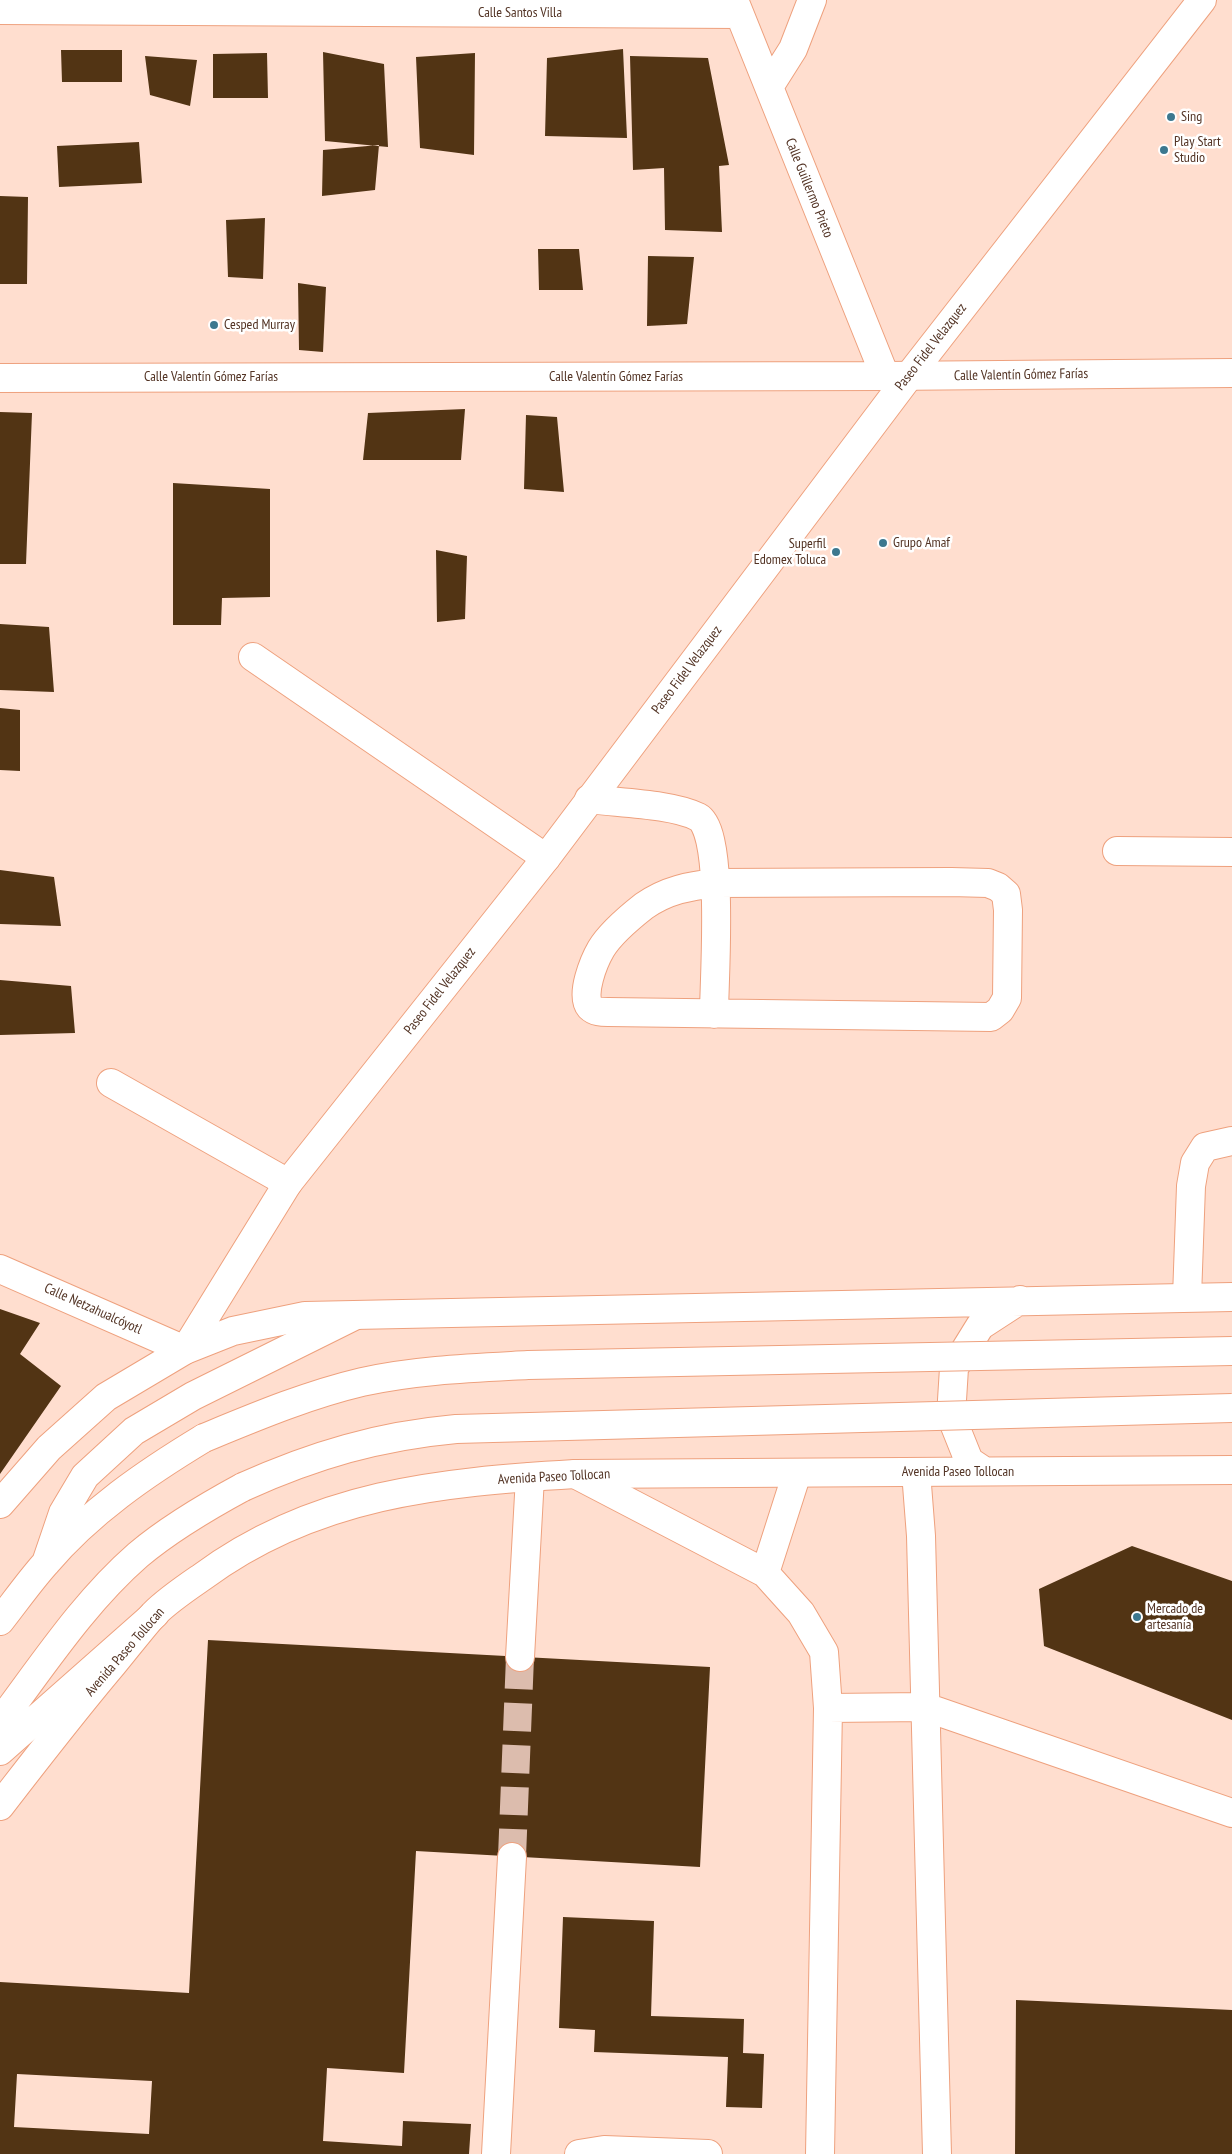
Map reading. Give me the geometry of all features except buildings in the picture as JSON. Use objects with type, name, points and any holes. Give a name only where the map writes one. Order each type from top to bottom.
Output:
[{"type":"main road","points":[[769,87],[793,49],[812,0]]},
{"type":"main road","name":"Paseo Fidel Velazquez","points":[[185,1350],[288,1183],[546,858],[897,376],[1202,0]]},
{"type":"main road","name":"Calle Guillermo Prieto","points":[[736,7],[769,87],[897,376]]},
{"type":"main road","name":"Calle Santos Villa","points":[[0,10],[736,7]]},
{"type":"main road","name":"Calle Valentín Gómez Farías","points":[[0,378],[897,376],[1232,373]]},
{"type":"main road","points":[[253,656],[546,858]]},
{"type":"main road","points":[[589,799],[682,811],[700,818],[710,833],[716,883],[714,1014]]},
{"type":"main road","points":[[1117,851],[1232,852]]},
{"type":"main road","points":[[716,883],[988,883],[998,887],[1006,894],[1008,910],[1006,998],[1000,1010],[991,1017],[973,1018],[597,1012],[590,1007],[586,997],[591,968],[601,948],[644,907],[680,887],[716,883]]},
{"type":"main road","points":[[111,1083],[288,1183]]},
{"type":"main road","points":[[1186,1297],[1191,1186],[1195,1163],[1205,1147],[1232,1141]]},
{"type":"main road","name":"Calle Netzahualcóyotl","points":[[0,1269],[185,1350]]},
{"type":"main road","points":[[0,1504],[49,1448],[106,1397],[185,1350],[232,1331],[305,1316],[1232,1297]]},
{"type":"main road","points":[[984,1471],[969,1461],[951,1416],[954,1368],[980,1326],[1020,1300]]},
{"type":"main road","points":[[46,1563],[62,1513],[85,1476],[134,1430],[194,1396],[356,1315]]},
{"type":"main road","points":[[0,1621],[46,1563],[85,1523],[120,1494],[163,1463],[204,1438],[281,1406],[362,1382],[448,1370],[528,1365],[1232,1351]]},
{"type":"main road","points":[[0,1722],[88,1607],[138,1556],[171,1529],[243,1487],[328,1453],[414,1433],[456,1429],[1232,1408]]},
{"type":"main road","name":"Avenida Paseo Tollocan","points":[[0,1806],[74,1710],[155,1614],[226,1558],[263,1537],[302,1519],[390,1495],[470,1482],[575,1474],[1232,1470]]},
{"type":"main road","points":[[916,1472],[921,1536],[937,2154]]},
{"type":"main road","points":[[765,1573],[797,1473]]},
{"type":"main road","points":[[575,1474],[765,1573],[800,1613],[824,1652],[828,1708],[820,2154]]},
{"type":"main road","points":[[520,1657],[530,1477]]},
{"type":"main road","points":[[0,1751],[155,1614]]},
{"type":"main road","points":[[828,1708],[925,1707],[1232,1813]]},
{"type":"main road","points":[[496,2154],[512,1857]]},
{"type":"main road","points":[[580,2154],[604,2150],[708,2154]]},
{"type":"tunnel","points":[[512,1857],[520,1657]]},
{"type":"place","name":"Sing","points":[[1171,117]]},
{"type":"place","name":"Play Start Studio","points":[[1164,150]]},
{"type":"place","name":"Cesped Murray","points":[[214,325]]},
{"type":"place","name":"Grupo Amaf","points":[[883,543]]},
{"type":"place","name":"Superfil Edomex Toluca","points":[[836,552]]},
{"type":"place","name":"Mercado de artesanía","points":[[1137,1617]]}]
